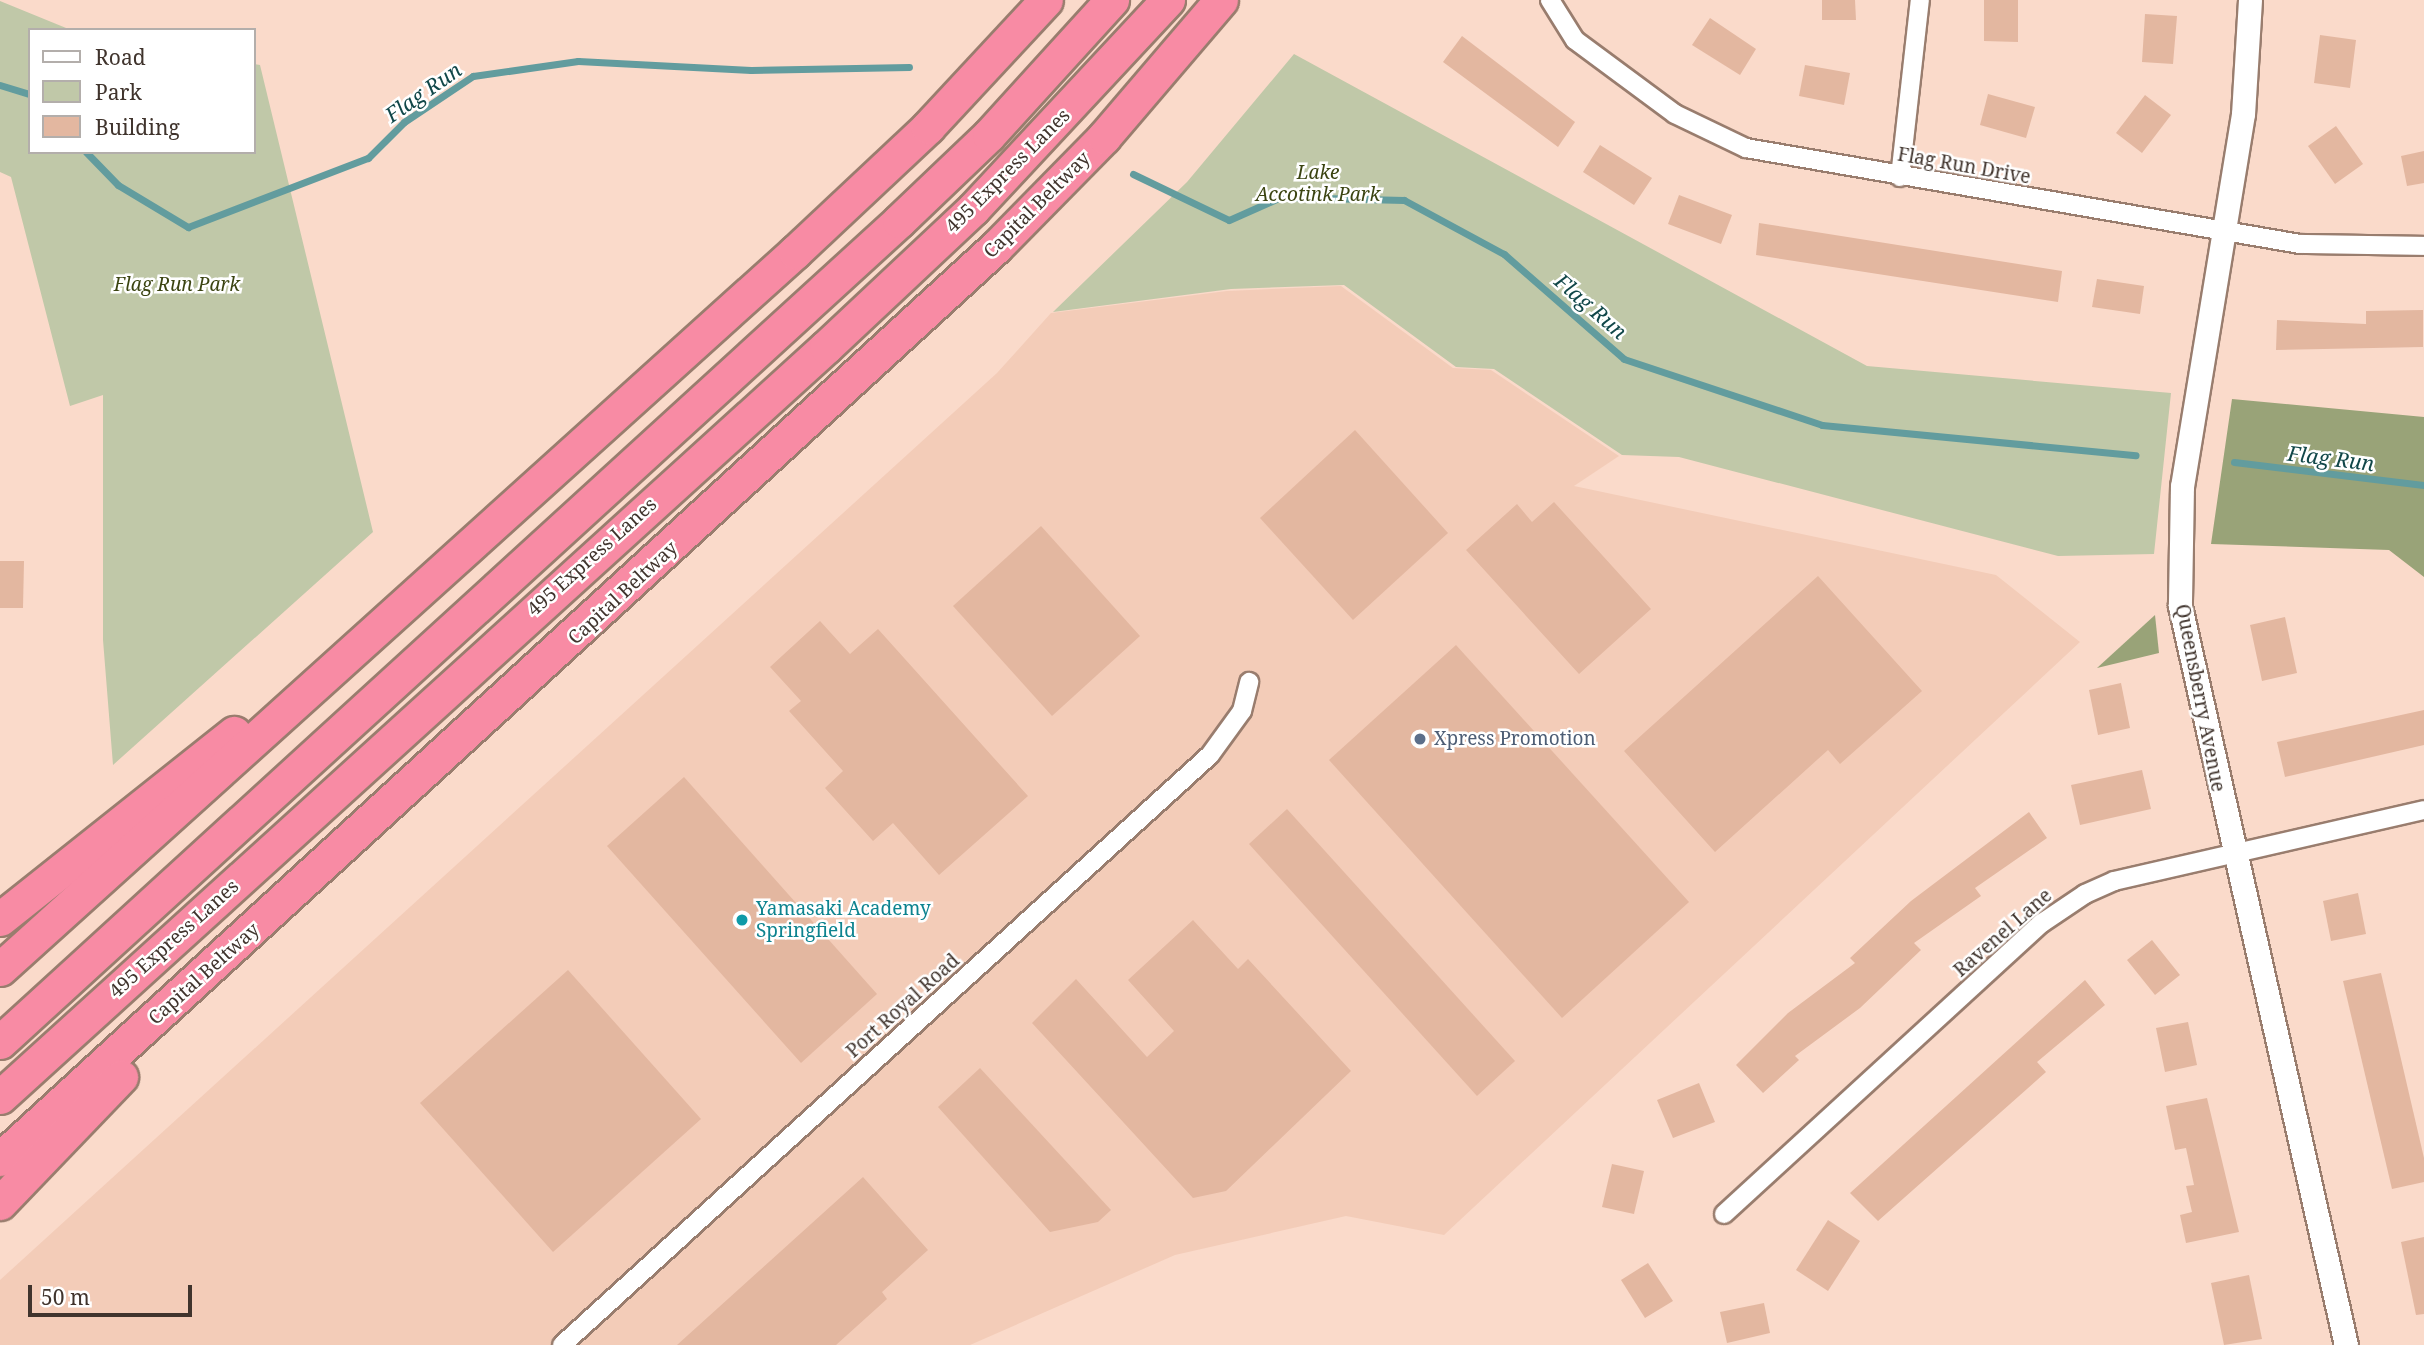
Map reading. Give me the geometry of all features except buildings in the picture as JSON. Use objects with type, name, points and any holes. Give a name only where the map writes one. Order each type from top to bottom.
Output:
[{"type":"highway","points":[[0,969],[401,609],[918,137],[1046,0]]},
{"type":"highway","name":"495 Express Lanes","points":[[0,1042],[899,221],[989,135],[1112,0]]},
{"type":"highway","name":"495 Express Lanes","points":[[0,1097],[826,347],[1055,126],[1168,0]]},
{"type":"highway","name":"Capital Beltway","points":[[0,1160],[996,247],[1104,137],[1221,0]]},
{"type":"highway","points":[[0,919],[125,814],[401,609]]},
{"type":"highway","points":[[0,1203],[321,868]]},
{"type":"street","name":"Flag Run Drive","points":[[1550,0],[1575,40],[1700,129],[1779,156],[2225,232],[2339,248],[2424,246]]},
{"type":"street","points":[[1900,177],[1920,0]]},
{"type":"street","name":"Queensberry Avenue","points":[[2250,0],[2243,114],[2182,486],[2177,560],[2187,652],[2346,1345]]},
{"type":"street","name":"Port Royal Road","points":[[562,1345],[1210,755],[1242,711],[1249,682]]},
{"type":"street","name":"Ravenel Lane","points":[[1724,1214],[2061,908],[2114,881],[2424,810]]},
{"type":"shaded area","points":[[1341,286],[1453,368],[1491,370],[1619,456],[1574,486],[1996,575],[2080,642],[1444,1235],[1346,1216],[1175,1255],[970,1345],[0,1345],[0,1280],[997,373],[1051,313],[1227,291]]},
{"type":"green space","name":"Flag Run Park","points":[[0,1],[66,28],[28,28],[28,154],[256,154],[256,64],[260,65],[373,532],[113,765],[103,640],[103,395],[70,406],[11,177],[0,172]]},
{"type":"green space","name":"Lake Accotink Park","points":[[1294,54],[1867,366],[2171,393],[2154,554],[2058,556],[1679,457],[1622,455],[1494,369],[1456,367],[1344,285],[1231,289],[1053,312],[1187,182]]},
{"type":"green space","points":[[2232,399],[2424,417],[2424,577],[2389,550],[2211,544]]},
{"type":"green space","points":[[2155,615],[2159,653],[2097,668]]},
{"type":"waterway","name":"Flag Run","points":[[88,154],[118,185],[188,227],[368,158],[404,122],[473,76],[578,61],[751,70],[909,67]]},
{"type":"waterway","name":"Flag Run","points":[[0,85],[28,93]]},
{"type":"waterway","name":"Flag Run","points":[[1133,174],[1229,220],[1281,197],[1404,200],[1504,254],[1624,359],[1822,425],[2136,455]]},
{"type":"waterway","name":"Flag Run","points":[[2234,462],[2424,485]]},
{"type":"place","name":"Xpress Promotion","points":[[1420,739]]},
{"type":"place","name":"Yamasaki Academy Springfield","points":[[742,920]]}]
